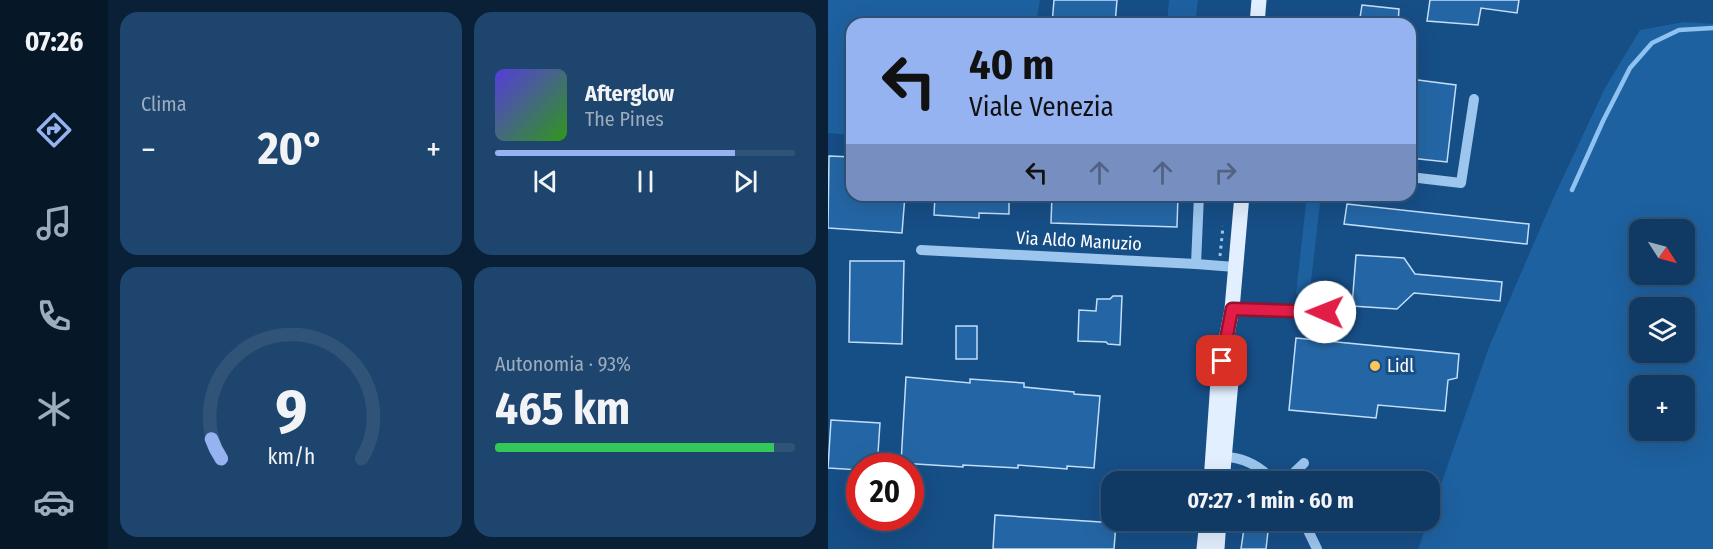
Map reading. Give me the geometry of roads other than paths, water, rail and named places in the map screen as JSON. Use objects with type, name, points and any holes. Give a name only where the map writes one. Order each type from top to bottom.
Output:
[{"type":"main road","points":[[1257,18],[1258,0]]},
{"type":"main road","points":[[1223,471],[1231,381],[1231,314],[1241,201]]},
{"type":"main road","points":[[1212,471],[1218,381],[1231,314]]},
{"type":"main road","points":[[1208,531],[1209,547]]},
{"type":"main road","points":[[1209,547],[1215,531]]},
{"type":"street","points":[[1416,178],[1461,183],[1474,99]]},
{"type":"street","points":[[1196,264],[1199,201]]},
{"type":"street","name":"Via Aldo Manuzio","points":[[921,250],[1235,267]]},
{"type":"street","points":[[1231,314],[1325,312]]},
{"type":"street","points":[[1215,424],[1220,433],[1221,452],[1224,457]]},
{"type":"street","points":[[1215,471],[1224,457],[1248,461],[1261,471]]},
{"type":"street","points":[[1296,471],[1304,463]]},
{"type":"street","points":[[1308,531],[1317,549]]},
{"type":"waterway","points":[[1572,190],[1630,68],[1652,43],[1679,30],[1713,28]]},
{"type":"place","name":"Lidl","points":[[1375,366]]}]
